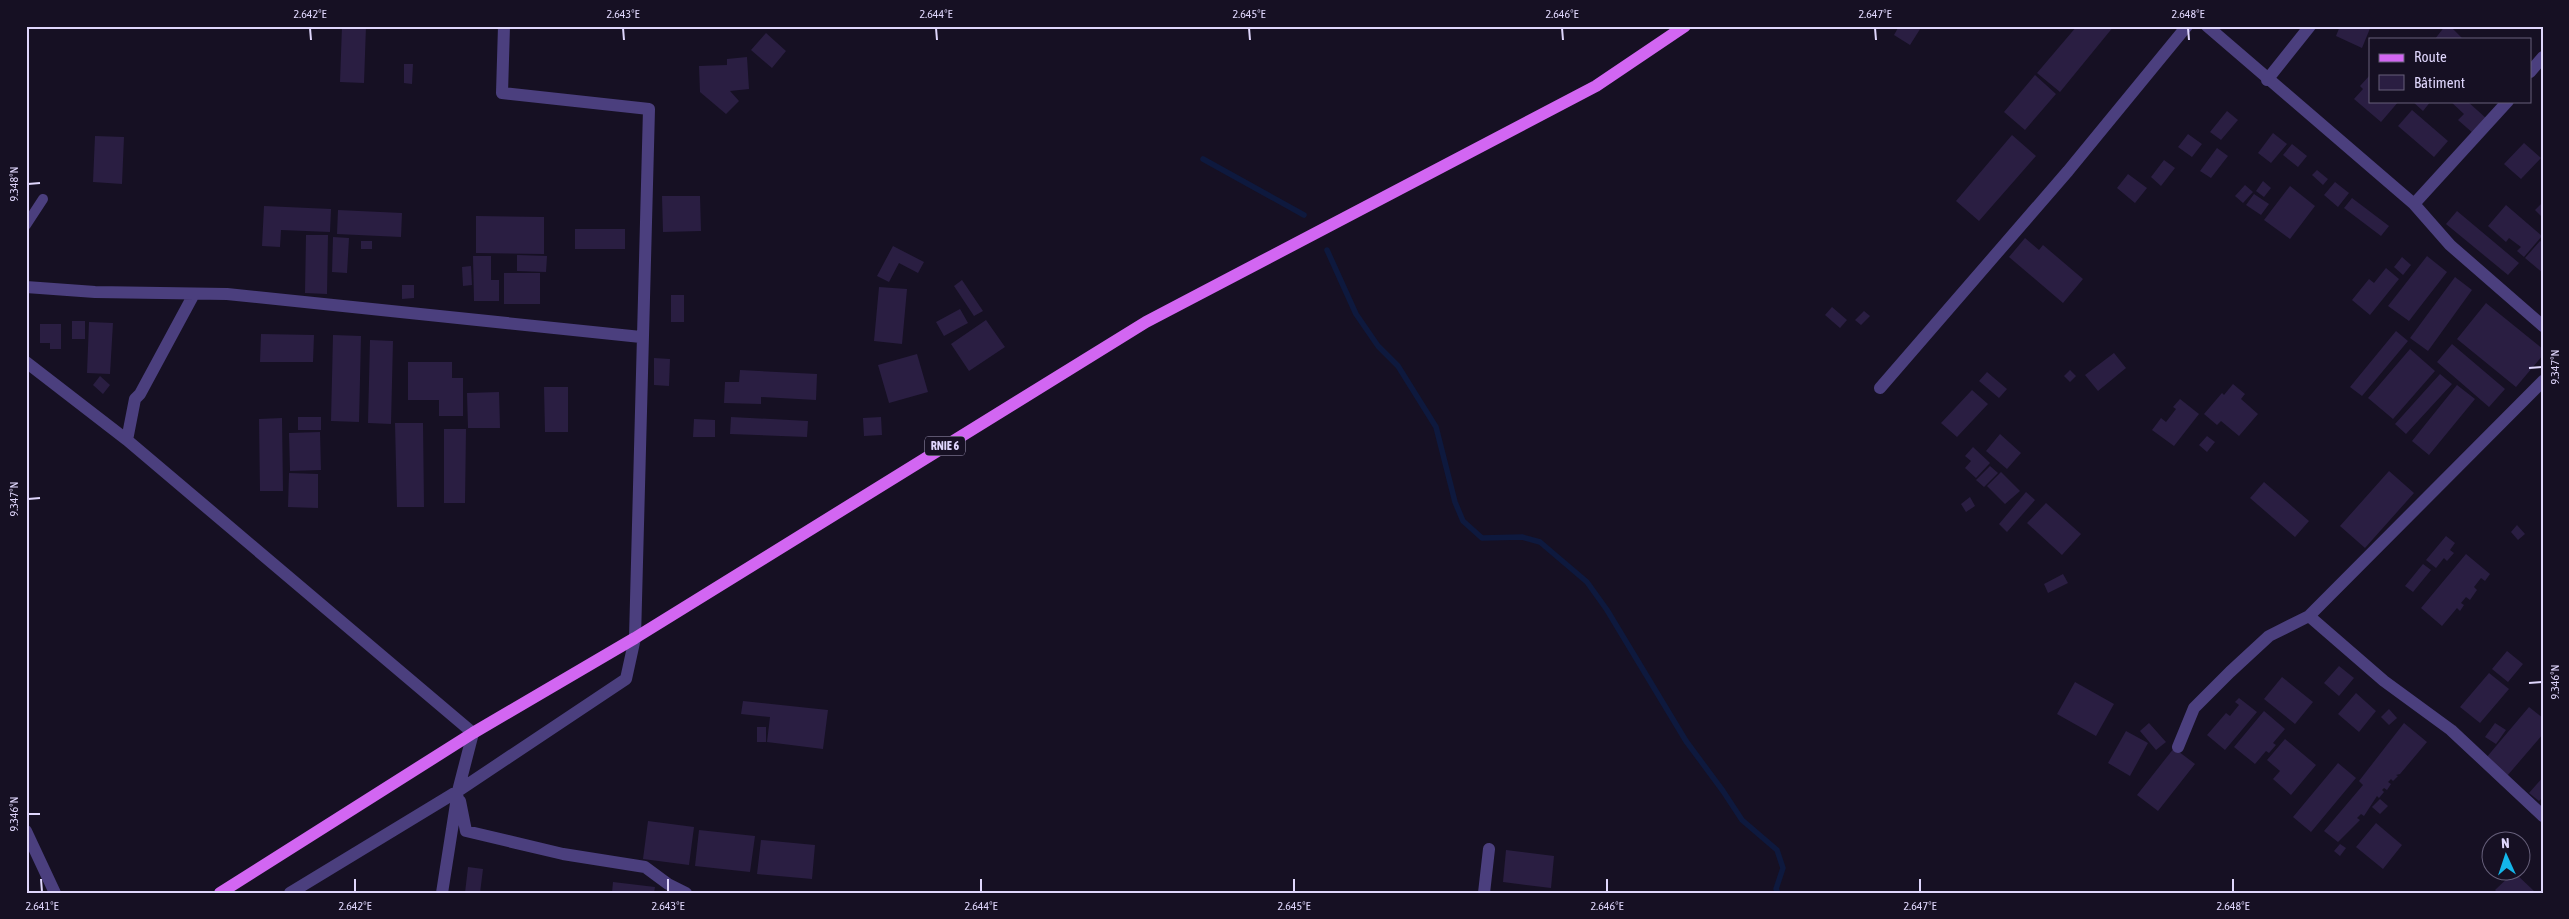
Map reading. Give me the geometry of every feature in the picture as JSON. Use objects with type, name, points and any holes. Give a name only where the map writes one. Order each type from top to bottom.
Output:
[{"type":"main road","name":"RNIE 6","points":[[220,893],[473,734],[634,638],[1146,322],[1596,86],[1685,26]]},
{"type":"street","points":[[290,893],[458,791],[626,680],[634,638],[641,337],[649,109],[502,94],[504,26]]},
{"type":"street","points":[[1880,388],[2068,172],[2187,26]]},
{"type":"street","points":[[2207,26],[2267,80],[2414,204],[2450,245],[2543,326]]},
{"type":"street","points":[[2267,80],[2310,26]]},
{"type":"street","points":[[2532,70],[2543,57]]},
{"type":"street","points":[[2414,204],[2507,102]]},
{"type":"street","points":[[26,287],[95,292],[228,294],[641,337]]},
{"type":"street","points":[[127,440],[135,399],[140,394],[194,294]]},
{"type":"street","points":[[26,362],[127,440],[473,734],[458,791],[442,893]]},
{"type":"street","points":[[2178,748],[2194,708],[2269,636],[2309,616],[2543,381]]},
{"type":"street","points":[[2309,616],[2384,681],[2451,730],[2543,816]]},
{"type":"street","points":[[458,791],[466,831],[563,854],[645,867],[668,884],[686,893]]},
{"type":"street","points":[[26,831],[55,893]]},
{"type":"street","points":[[1484,893],[1489,848]]},
{"type":"lane","points":[[26,225],[42,200]]},
{"type":"building","points":[[342,26],[366,26],[364,83],[340,82]]},
{"type":"building","points":[[1899,26],[1922,26],[1910,45],[1894,35]]},
{"type":"building","points":[[2077,26],[2114,26],[2060,92],[2037,73]]},
{"type":"building","points":[[2340,26],[2371,26],[2362,48],[2336,36]]},
{"type":"building","points":[[2445,26],[2450,26],[2462,38],[2436,38]]},
{"type":"building","points":[[766,33],[786,51],[772,68],[751,50]]},
{"type":"building","points":[[747,57],[749,89],[730,91],[739,101],[726,114],[700,92],[699,66],[727,65],[727,59]]},
{"type":"building","points":[[404,64],[413,64],[412,84],[404,83]]},
{"type":"building","points":[[2035,75],[2056,94],[2025,130],[2004,112]]},
{"type":"building","points":[[2369,76],[2369,102],[2398,102],[2381,122],[2354,99],[2363,89],[2360,86]]},
{"type":"building","points":[[2413,102],[2430,102],[2423,111]]},
{"type":"building","points":[[2451,102],[2468,102],[2487,119],[2474,134],[2458,120],[2464,114]]},
{"type":"building","points":[[2412,110],[2448,141],[2434,157],[2398,126]]},
{"type":"building","points":[[2227,111],[2238,120],[2221,140],[2210,132]]},
{"type":"building","points":[[2273,133],[2287,144],[2271,163],[2258,153]]},
{"type":"building","points":[[2188,134],[2202,144],[2192,157],[2178,147]]},
{"type":"building","points":[[2012,135],[2036,156],[1979,221],[1956,201]]},
{"type":"building","points":[[95,136],[124,137],[122,184],[93,182]]},
{"type":"building","points":[[2524,143],[2541,158],[2521,179],[2504,164]]},
{"type":"building","points":[[2292,144],[2307,156],[2298,167],[2283,155]]},
{"type":"building","points":[[2217,148],[2228,156],[2211,178],[2200,171]]},
{"type":"building","points":[[2164,160],[2175,168],[2161,186],[2151,177]]},
{"type":"building","points":[[2317,170],[2328,179],[2323,185],[2312,175]]},
{"type":"building","points":[[2128,174],[2147,188],[2135,203],[2117,188]]},
{"type":"building","points":[[2263,181],[2271,188],[2264,197],[2256,191]]},
{"type":"building","points":[[2335,182],[2349,193],[2338,207],[2324,195]]},
{"type":"building","points":[[2245,185],[2253,192],[2243,203],[2235,196]]},
{"type":"building","points":[[2290,186],[2315,206],[2290,239],[2264,220]]},
{"type":"building","points":[[2254,194],[2269,204],[2261,215],[2246,205]]},
{"type":"building","points":[[662,196],[700,196],[701,231],[663,232]]},
{"type":"building","points":[[2352,198],[2389,226],[2381,236],[2344,208]]},
{"type":"building","points":[[2543,202],[2543,218],[2535,210]]},
{"type":"building","points":[[2506,205],[2542,236],[2524,257],[2517,251],[2521,247],[2509,238],[2506,242],[2488,226]]},
{"type":"building","points":[[264,206],[331,209],[330,232],[281,230],[280,247],[262,246]]},
{"type":"building","points":[[338,210],[402,213],[401,237],[337,234]]},
{"type":"building","points":[[2457,211],[2519,263],[2508,275],[2446,224]]},
{"type":"building","points":[[476,216],[544,217],[544,254],[476,253]]},
{"type":"building","points":[[575,229],[625,229],[625,249],[575,249]]},
{"type":"building","points":[[306,235],[328,235],[327,294],[305,293]]},
{"type":"building","points":[[333,237],[349,238],[347,273],[332,272]]},
{"type":"building","points":[[2025,238],[2039,250],[2043,245],[2083,279],[2063,303],[2009,257]]},
{"type":"building","points":[[361,241],[372,241],[372,249],[361,249]]},
{"type":"building","points":[[2540,241],[2543,243],[2543,273],[2525,258]]},
{"type":"building","points":[[893,246],[924,262],[918,273],[899,263],[889,282],[877,276]]},
{"type":"building","points":[[517,255],[547,256],[546,272],[517,271]]},
{"type":"building","points":[[473,256],[491,256],[491,280],[499,280],[499,301],[474,301]]},
{"type":"building","points":[[2427,256],[2447,272],[2409,321],[2388,306]]},
{"type":"building","points":[[2402,257],[2411,265],[2403,275],[2394,267]]},
{"type":"building","points":[[471,266],[472,285],[463,286],[462,267]]},
{"type":"building","points":[[2386,268],[2399,279],[2370,315],[2352,300],[2369,279],[2374,283]]},
{"type":"building","points":[[504,273],[540,273],[540,304],[504,304]]},
{"type":"building","points":[[2455,277],[2472,290],[2428,351],[2410,338]]},
{"type":"building","points":[[962,280],[983,311],[974,316],[954,286]]},
{"type":"building","points":[[402,285],[414,285],[414,298],[402,299]]},
{"type":"building","points":[[879,287],[907,289],[902,344],[874,341]]},
{"type":"building","points":[[671,295],[684,295],[684,322],[671,322]]},
{"type":"building","points":[[2486,303],[2543,349],[2543,355],[2516,387],[2457,339]]},
{"type":"building","points":[[1832,307],[1847,320],[1840,328],[1825,315]]},
{"type":"building","points":[[960,309],[968,323],[944,336],[936,322]]},
{"type":"building","points":[[1864,311],[1870,316],[1861,325],[1855,320]]},
{"type":"building","points":[[986,320],[1005,347],[969,371],[951,344]]},
{"type":"building","points":[[72,321],[85,321],[85,339],[72,339]]},
{"type":"building","points":[[89,322],[113,323],[110,374],[87,373]]},
{"type":"building","points":[[40,324],[61,324],[61,349],[50,349],[50,343],[40,343]]},
{"type":"building","points":[[2396,331],[2408,341],[2362,396],[2350,387]]},
{"type":"building","points":[[261,334],[314,335],[313,362],[260,362]]},
{"type":"building","points":[[333,335],[361,336],[359,422],[331,421]]},
{"type":"building","points":[[370,340],[393,341],[391,424],[368,423]]},
{"type":"building","points":[[2452,344],[2505,389],[2489,407],[2437,362]]},
{"type":"building","points":[[2410,349],[2435,371],[2393,419],[2368,398]]},
{"type":"building","points":[[2114,353],[2126,368],[2098,391],[2085,375]]},
{"type":"building","points":[[917,354],[928,392],[889,403],[878,365]]},
{"type":"building","points":[[654,358],[670,359],[669,386],[654,385]]},
{"type":"building","points":[[408,362],[452,362],[452,378],[463,378],[463,416],[439,416],[439,400],[408,400]]},
{"type":"building","points":[[740,370],[817,374],[816,400],[761,397],[761,404],[724,403],[725,382],[739,382]]},
{"type":"building","points":[[2070,370],[2076,376],[2070,382],[2064,376]]},
{"type":"building","points":[[1987,372],[2007,389],[1999,398],[1979,381]]},
{"type":"building","points":[[2440,374],[2452,384],[2406,434],[2395,424]]},
{"type":"building","points":[[100,376],[110,385],[103,394],[93,385]]},
{"type":"building","points":[[2233,384],[2245,394],[2241,399],[2258,414],[2239,436],[2221,421],[2217,425],[2204,414],[2222,393],[2224,395]]},
{"type":"building","points":[[2457,385],[2475,399],[2429,455],[2412,441]]},
{"type":"building","points":[[544,387],[568,387],[568,432],[545,432]]},
{"type":"building","points":[[1972,390],[1988,404],[1957,437],[1941,423]]},
{"type":"building","points":[[499,392],[500,428],[468,428],[467,393]]},
{"type":"building","points":[[2180,399],[2199,414],[2174,446],[2152,430],[2161,418],[2166,422],[2176,409],[2173,407]]},
{"type":"building","points":[[298,417],[321,417],[321,430],[298,430]]},
{"type":"building","points":[[731,417],[808,421],[807,437],[730,434]]},
{"type":"building","points":[[881,417],[882,435],[864,436],[863,418]]},
{"type":"building","points":[[282,418],[283,491],[260,491],[259,419]]},
{"type":"building","points":[[694,419],[715,420],[715,437],[693,437]]},
{"type":"building","points":[[395,423],[423,423],[424,507],[397,507]]},
{"type":"building","points":[[444,429],[466,429],[465,503],[444,503]]},
{"type":"building","points":[[320,432],[321,470],[290,471],[289,433]]},
{"type":"building","points":[[2000,434],[2021,453],[2007,469],[1986,451]]},
{"type":"building","points":[[2207,436],[2215,442],[2207,452],[2199,445]]},
{"type":"building","points":[[1973,447],[1990,463],[1976,478],[1965,468],[1971,461],[1965,456]]},
{"type":"building","points":[[1990,466],[1998,473],[1984,487],[1976,480]]},
{"type":"building","points":[[2389,471],[2414,493],[2365,548],[2340,526]]},
{"type":"building","points":[[2001,472],[2020,491],[2005,504],[1987,486]]},
{"type":"building","points":[[289,473],[318,474],[318,508],[288,507]]},
{"type":"building","points":[[2264,482],[2309,521],[2295,537],[2250,498]]},
{"type":"building","points":[[2026,492],[2035,500],[2007,532],[1999,524]]},
{"type":"building","points":[[1970,497],[1975,506],[1966,512],[1961,504]]},
{"type":"building","points":[[2046,503],[2081,534],[2062,555],[2027,523]]},
{"type":"building","points":[[2517,525],[2525,534],[2518,540],[2511,532]]},
{"type":"building","points":[[2446,536],[2455,543],[2450,550],[2454,553],[2447,561],[2444,558],[2436,568],[2426,560]]},
{"type":"building","points":[[2466,554],[2490,574],[2485,581],[2481,578],[2474,587],[2477,590],[2470,600],[2466,597],[2461,603],[2464,605],[2460,611],[2457,608],[2442,626],[2421,608]]},
{"type":"building","points":[[2423,564],[2431,570],[2413,592],[2405,586]]},
{"type":"building","points":[[2063,574],[2068,583],[2048,593],[2044,584]]},
{"type":"building","points":[[2507,651],[2523,664],[2508,682],[2492,669]]},
{"type":"building","points":[[2339,666],[2354,678],[2339,696],[2324,683]]},
{"type":"building","points":[[2489,673],[2509,689],[2480,723],[2460,707]]},
{"type":"building","points":[[2282,677],[2313,702],[2295,724],[2264,699]]},
{"type":"building","points":[[2075,682],[2114,704],[2096,736],[2057,714]]},
{"type":"building","points":[[2356,693],[2376,711],[2359,732],[2338,714]]},
{"type":"building","points":[[2239,698],[2257,712],[2225,750],[2207,735],[2226,713],[2230,716],[2239,705],[2235,702]]},
{"type":"building","points":[[743,701],[828,710],[823,749],[767,742],[770,717],[741,714]]},
{"type":"building","points":[[2529,707],[2543,718],[2543,734],[2507,776],[2486,758]]},
{"type":"building","points":[[2389,709],[2397,718],[2389,725],[2381,717]]},
{"type":"building","points":[[2264,711],[2285,729],[2273,743],[2276,745],[2269,753],[2266,751],[2255,764],[2234,747]]},
{"type":"building","points":[[2149,723],[2166,742],[2156,750],[2140,731]]},
{"type":"building","points":[[2404,723],[2427,742],[2400,774],[2396,775],[2398,776],[2393,781],[2391,779],[2388,782],[2391,784],[2387,790],[2384,788],[2382,790],[2384,792],[2379,798],[2377,796],[2364,816],[2361,814],[2357,818],[2360,820],[2338,842],[2324,831],[2363,785],[2359,781]]},
{"type":"building","points":[[2495,723],[2506,730],[2496,744],[2485,737]]},
{"type":"building","points":[[757,727],[766,727],[766,742],[757,742]]},
{"type":"building","points":[[2126,731],[2148,743],[2130,776],[2108,763]]},
{"type":"building","points":[[2285,739],[2316,765],[2291,795],[2273,779],[2280,771],[2267,760]]},
{"type":"building","points":[[2174,748],[2195,764],[2158,811],[2137,795]]},
{"type":"building","points":[[2338,763],[2356,778],[2311,832],[2293,817]]},
{"type":"building","points":[[2543,777],[2543,797],[2539,801],[2529,793]]},
{"type":"building","points":[[2380,799],[2388,806],[2380,814],[2372,807]]},
{"type":"building","points":[[648,821],[694,827],[689,865],[643,859]]},
{"type":"building","points":[[2376,823],[2402,845],[2383,869],[2356,847]]},
{"type":"building","points":[[699,830],[755,836],[750,872],[695,866]]},
{"type":"building","points":[[761,840],[815,845],[812,879],[757,874]]},
{"type":"building","points":[[2340,844],[2346,848],[2340,856],[2334,851]]},
{"type":"building","points":[[1506,850],[1554,856],[1551,888],[1503,882]]},
{"type":"building","points":[[468,867],[483,869],[480,893],[465,893]]},
{"type":"building","points":[[613,882],[655,887],[654,893],[612,893]]},
{"type":"building","points":[[2503,882],[2525,882],[2534,891],[2532,893],[2498,893],[2495,890]]},
{"type":"waterway","points":[[1203,159],[1304,215]]},
{"type":"waterway","points":[[1327,250],[1356,314],[1378,346],[1398,366],[1436,427],[1455,502],[1463,521],[1482,538],[1522,537],[1540,542],[1587,582],[1607,610],[1686,741],[1742,820],[1777,850],[1783,868],[1776,889],[1778,893]]}]
